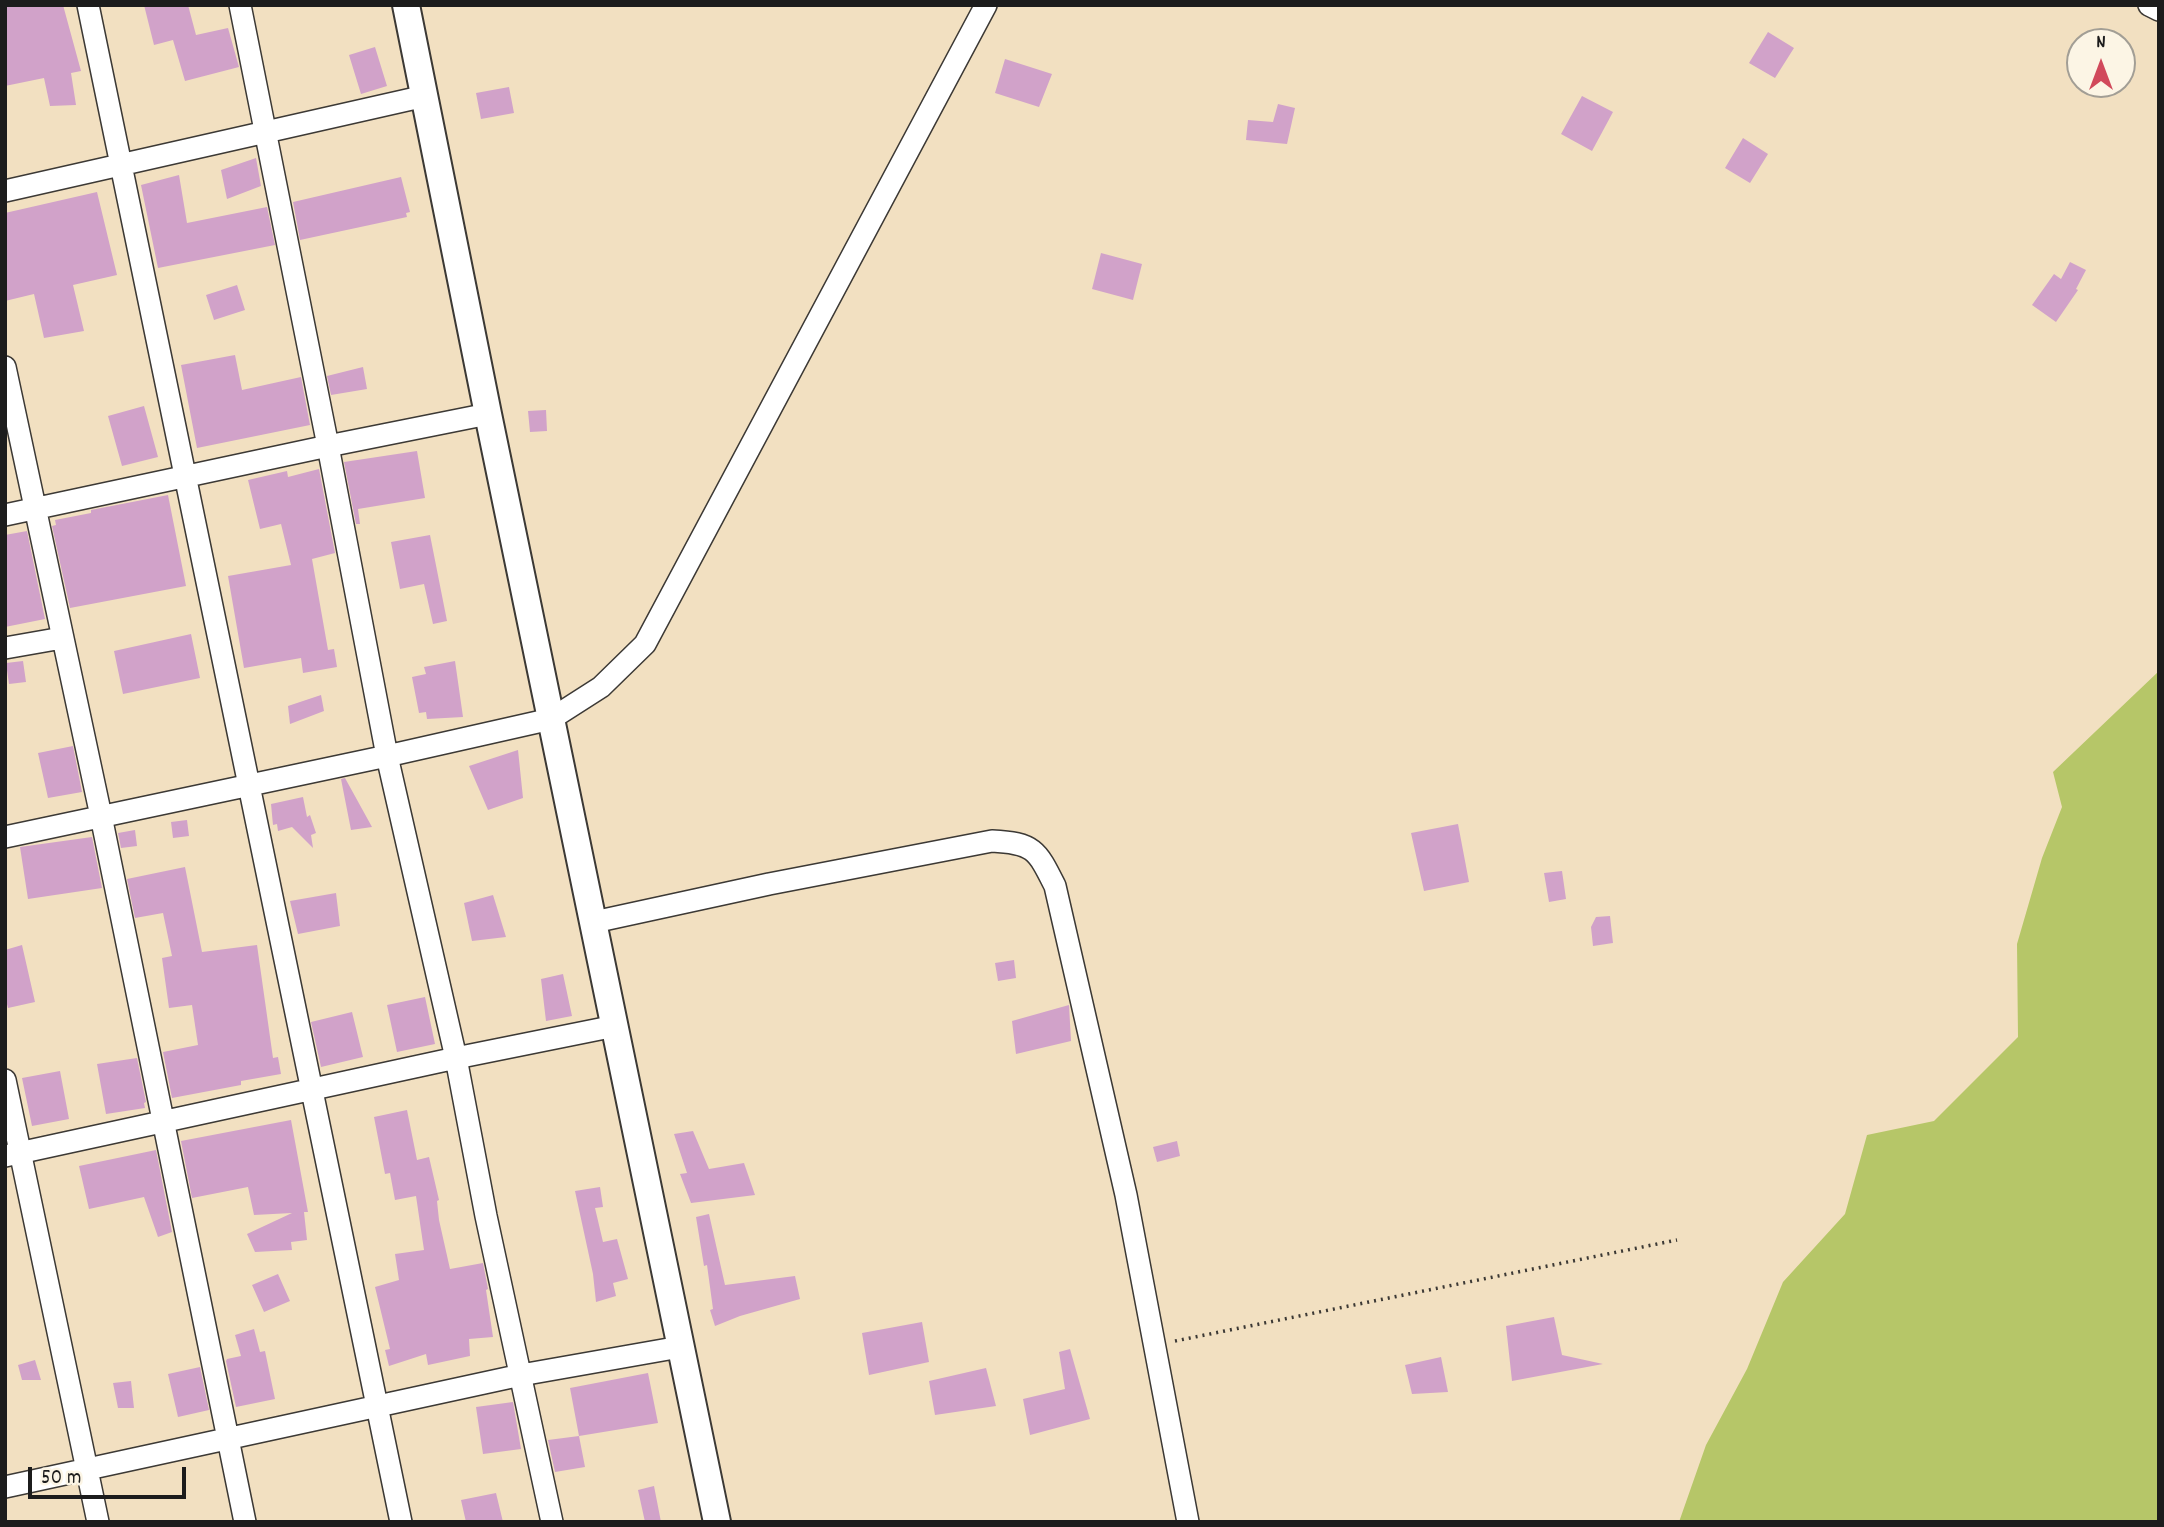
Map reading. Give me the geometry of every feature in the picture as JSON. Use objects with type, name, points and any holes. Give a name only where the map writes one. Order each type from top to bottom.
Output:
[{"type":"street","points":[[88,5],[401,1522]]},
{"type":"street","points":[[240,5],[387,756],[456,1058],[486,1216],[552,1522]]},
{"type":"street","points":[[407,5],[488,414],[717,1522]]},
{"type":"street","points":[[5,837],[551,719],[601,687],[645,644],[986,5]]},
{"type":"street","points":[[2149,5],[2159,10]]},
{"type":"street","points":[[5,191],[425,96]]},
{"type":"street","points":[[5,367],[101,816],[245,1522]]},
{"type":"street","points":[[5,514],[488,414]]},
{"type":"street","points":[[5,648],[62,638]]},
{"type":"street","points":[[594,922],[769,884],[992,841],[1016,842],[1029,847],[1041,857],[1055,886],[1125,1195],[1188,1522]]},
{"type":"street","points":[[13,1154],[615,1026]]},
{"type":"street","points":[[5,1080],[13,1154],[98,1522]]},
{"type":"street","points":[[5,1487],[521,1375],[680,1346]]},
{"type":"path","points":[[1154,1345],[1677,1240]]},
{"type":"green space","points":[[2159,671],[2159,1522],[1679,1522],[1706,1445],[1747,1369],[1783,1282],[1845,1214],[1867,1135],[1934,1121],[2018,1037],[2017,944],[2042,858],[2062,807],[2053,772]]},
{"type":"building","points":[[5,5],[63,5],[81,71],[71,73],[76,105],[50,106],[44,78],[5,86]]},
{"type":"building","points":[[144,5],[188,5],[196,35],[228,28],[239,67],[185,81],[173,40],[154,45]]},
{"type":"building","points":[[1768,32],[1794,48],[1775,78],[1749,63]]},
{"type":"building","points":[[375,47],[387,86],[361,94],[349,55]]},
{"type":"building","points":[[1005,59],[1052,74],[1039,107],[995,93]]},
{"type":"building","points":[[509,87],[514,113],[481,119],[476,93]]},
{"type":"building","points":[[1582,96],[1613,112],[1592,151],[1561,134]]},
{"type":"building","points":[[1278,104],[1295,108],[1287,144],[1246,140],[1248,120],[1273,122]]},
{"type":"building","points":[[1743,138],[1768,154],[1750,183],[1725,168]]},
{"type":"building","points":[[256,158],[261,186],[227,199],[221,170]]},
{"type":"building","points":[[179,175],[187,223],[267,207],[275,245],[158,268],[141,185]]},
{"type":"building","points":[[401,177],[410,212],[406,213],[407,217],[300,240],[293,202]]},
{"type":"building","points":[[97,192],[117,275],[73,285],[84,331],[44,338],[34,294],[5,301],[5,213]]},
{"type":"building","points":[[1101,253],[1142,264],[1133,300],[1092,289]]},
{"type":"building","points":[[2070,262],[2086,270],[2076,289],[2078,290],[2056,322],[2032,305],[2054,274],[2061,279]]},
{"type":"building","points":[[237,285],[245,310],[214,320],[206,295]]},
{"type":"building","points":[[235,355],[242,390],[301,377],[310,425],[197,448],[181,365]]},
{"type":"building","points":[[363,367],[367,389],[331,395],[327,376]]},
{"type":"building","points":[[144,406],[158,457],[122,466],[108,416]]},
{"type":"building","points":[[546,410],[547,431],[530,432],[528,411]]},
{"type":"building","points":[[417,451],[425,498],[358,509],[360,524],[356,524],[344,462]]},
{"type":"building","points":[[319,469],[335,553],[312,559],[328,650],[334,649],[337,667],[303,673],[301,658],[244,668],[228,576],[291,565],[281,524],[260,529],[248,480],[287,471],[288,477]]},
{"type":"building","points":[[168,495],[186,586],[70,608],[52,526],[56,525],[55,520]]},
{"type":"building","points":[[27,531],[45,619],[5,627],[5,535]]},
{"type":"building","points":[[430,535],[447,621],[433,624],[424,584],[400,589],[391,542]]},
{"type":"building","points":[[191,634],[200,678],[123,694],[114,651]]},
{"type":"building","points":[[23,661],[26,682],[9,684],[6,663]]},
{"type":"building","points":[[455,661],[463,717],[427,719],[426,712],[419,713],[412,677],[426,674],[424,667]]},
{"type":"building","points":[[321,695],[324,711],[290,724],[288,706]]},
{"type":"building","points":[[73,746],[82,792],[48,798],[38,753]]},
{"type":"building","points":[[518,750],[523,798],[488,810],[469,766]]},
{"type":"building","points":[[345,778],[372,827],[351,830],[341,779]]},
{"type":"building","points":[[303,797],[307,817],[310,815],[316,833],[311,835],[313,848],[292,827],[278,831],[277,824],[273,825],[271,804]]},
{"type":"building","points":[[187,820],[189,836],[173,838],[171,822]]},
{"type":"building","points":[[1458,824],[1469,882],[1424,891],[1411,833]]},
{"type":"building","points":[[135,830],[137,846],[121,848],[118,833]]},
{"type":"building","points":[[92,837],[102,888],[28,899],[20,847]]},
{"type":"building","points":[[185,867],[202,952],[257,945],[273,1058],[278,1057],[281,1074],[241,1081],[241,1085],[172,1098],[163,1052],[198,1045],[192,1005],[169,1008],[162,958],[172,956],[163,913],[135,918],[127,879]]},
{"type":"building","points":[[1562,871],[1566,899],[1549,902],[1544,873]]},
{"type":"building","points":[[336,893],[340,926],[298,934],[290,901]]},
{"type":"building","points":[[493,895],[506,937],[472,941],[464,903]]},
{"type":"building","points":[[1610,916],[1613,943],[1593,946],[1591,927],[1596,917]]},
{"type":"building","points":[[22,945],[35,1002],[8,1008],[5,996],[5,950]]},
{"type":"building","points":[[1014,960],[1016,978],[998,981],[995,963]]},
{"type":"building","points":[[563,974],[572,1016],[546,1021],[541,979]]},
{"type":"building","points":[[425,997],[435,1044],[397,1052],[387,1005]]},
{"type":"building","points":[[1069,1005],[1071,1041],[1016,1054],[1012,1021]]},
{"type":"building","points":[[352,1012],[363,1057],[321,1067],[311,1022]]},
{"type":"building","points":[[137,1058],[145,1108],[106,1114],[97,1064]]},
{"type":"building","points":[[60,1071],[69,1119],[32,1126],[22,1078]]},
{"type":"building","points":[[407,1110],[417,1160],[429,1157],[450,1269],[483,1263],[493,1337],[469,1339],[470,1356],[428,1365],[426,1354],[389,1366],[385,1350],[390,1349],[375,1287],[399,1280],[395,1254],[424,1250],[416,1196],[395,1200],[390,1173],[385,1174],[374,1117]]},
{"type":"building","points":[[291,1120],[308,1212],[304,1212],[307,1240],[291,1242],[292,1250],[255,1252],[247,1234],[292,1213],[254,1215],[248,1187],[192,1198],[181,1141]]},
{"type":"building","points":[[693,1131],[709,1169],[744,1163],[755,1195],[691,1203],[680,1174],[687,1173],[674,1134]]},
{"type":"building","points":[[1177,1141],[1180,1156],[1157,1162],[1153,1147]]},
{"type":"building","points":[[156,1150],[172,1232],[158,1237],[144,1197],[89,1209],[79,1166]]},
{"type":"building","points":[[600,1187],[603,1207],[595,1208],[603,1242],[617,1239],[628,1279],[613,1283],[616,1296],[596,1302],[593,1274],[575,1191]]},
{"type":"building","points":[[709,1214],[725,1285],[795,1276],[800,1299],[715,1326],[710,1310],[713,1309],[707,1265],[704,1266],[696,1217]]},
{"type":"building","points":[[278,1274],[290,1301],[264,1312],[252,1285]]},
{"type":"building","points":[[1554,1317],[1562,1355],[1603,1364],[1512,1381],[1506,1326]]},
{"type":"building","points":[[922,1322],[929,1362],[869,1375],[862,1333]]},
{"type":"building","points":[[254,1329],[260,1352],[265,1351],[275,1399],[236,1407],[226,1361],[241,1356],[235,1335]]},
{"type":"building","points":[[1070,1349],[1090,1419],[1030,1435],[1023,1399],[1065,1389],[1059,1352]]},
{"type":"building","points":[[1441,1357],[1448,1392],[1412,1394],[1405,1365]]},
{"type":"building","points":[[35,1360],[41,1380],[22,1380],[18,1365]]},
{"type":"building","points":[[200,1367],[209,1410],[178,1417],[168,1374]]},
{"type":"building","points":[[986,1368],[996,1406],[935,1415],[929,1381]]},
{"type":"building","points":[[648,1373],[658,1423],[579,1436],[570,1388]]},
{"type":"building","points":[[131,1381],[134,1408],[118,1408],[113,1383]]},
{"type":"building","points":[[513,1402],[521,1449],[483,1454],[476,1407]]},
{"type":"building","points":[[579,1436],[585,1467],[555,1472],[548,1440]]},
{"type":"building","points":[[654,1486],[661,1522],[645,1522],[638,1490]]},
{"type":"building","points":[[496,1493],[503,1522],[466,1522],[461,1500]]}]
